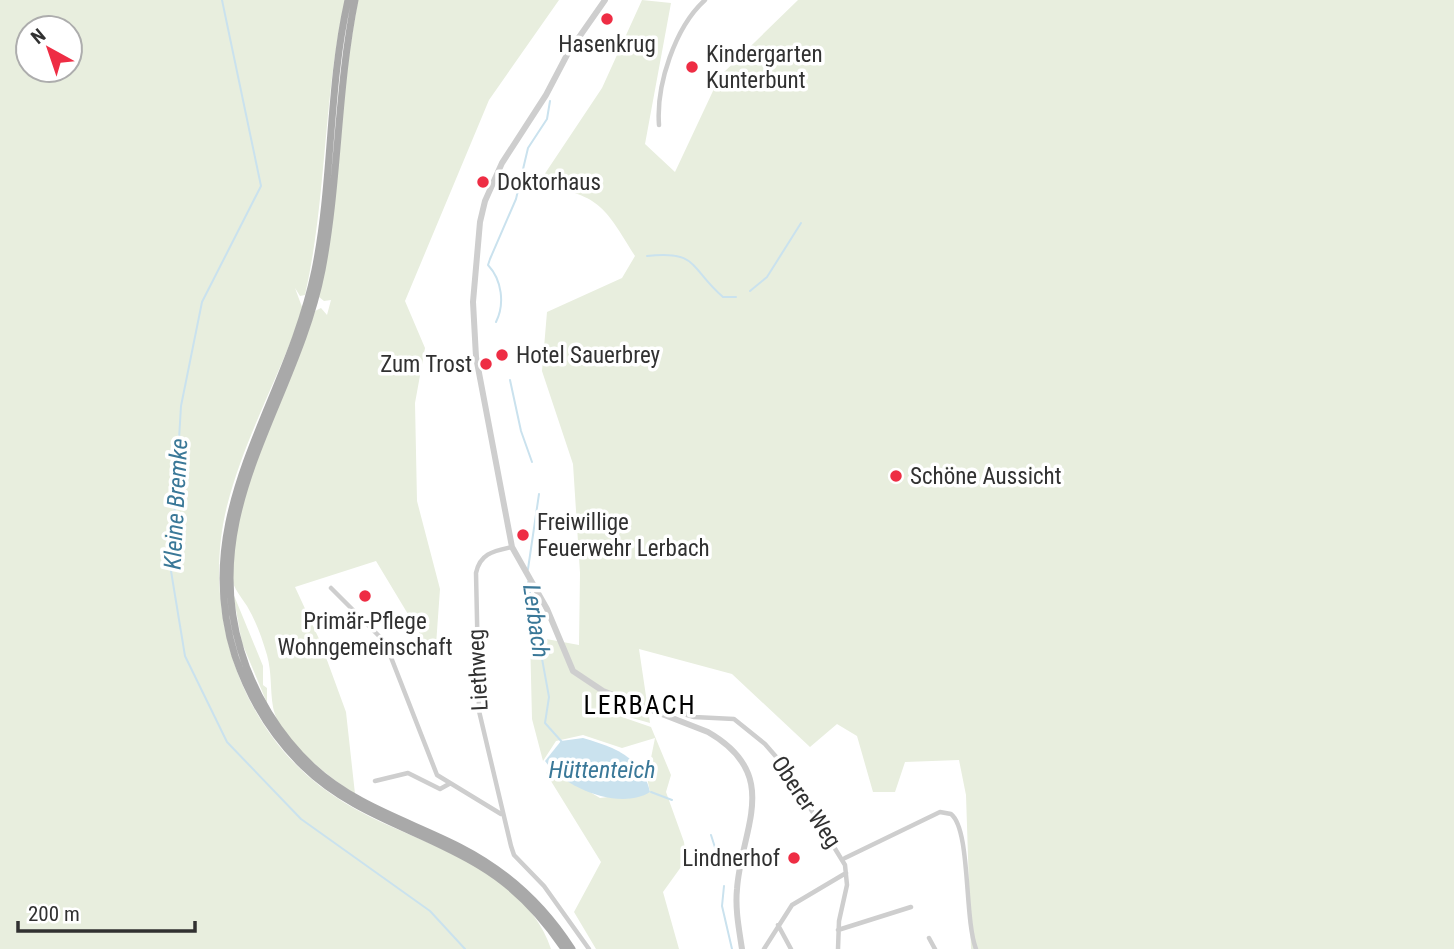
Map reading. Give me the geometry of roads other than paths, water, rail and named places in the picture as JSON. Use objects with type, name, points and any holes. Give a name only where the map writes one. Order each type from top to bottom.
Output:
[{"type":"main road","points":[[348,0],[336,71],[324,209],[315,270],[293,346],[244,464],[227,523],[222,573],[228,628],[252,697],[277,736],[308,770],[365,811],[456,853],[494,875],[539,915],[565,949]]},
{"type":"main road","points":[[355,0],[343,71],[331,209],[321,272],[300,348],[253,459],[233,524],[229,574],[234,626],[244,662],[263,703],[282,732],[312,766],[338,787],[368,805],[459,847],[497,869],[544,910],[572,949]]},
{"type":"street","points":[[605,0],[568,53],[546,95],[502,163],[480,222],[473,314],[476,357],[512,547],[547,609],[573,671],[589,685],[718,738],[736,757],[748,779],[753,800],[752,822],[737,886],[742,949]]},
{"type":"street","points":[[659,125],[665,76],[675,46],[694,10],[705,0]]},
{"type":"street","name":"Liethweg","points":[[512,547],[491,550],[482,559],[476,573],[479,711],[514,855],[544,886],[589,949]]},
{"type":"street","points":[[331,588],[381,635],[437,775],[502,814]]},
{"type":"street","name":"Oberer Weg","points":[[647,710],[653,705],[694,717],[731,718],[754,734],[791,775],[843,859],[846,889],[838,930],[838,949]]},
{"type":"street","points":[[374,781],[408,773],[440,789],[449,784]]},
{"type":"street","points":[[845,858],[919,825],[938,813],[951,814],[961,829],[968,917],[976,949]]},
{"type":"street","points":[[764,949],[778,925],[799,899],[846,873]]},
{"type":"street","points":[[838,930],[911,907]]},
{"type":"street","points":[[778,925],[791,949]]},
{"type":"street","points":[[929,938],[935,949]]},
{"type":"water","name":"Hüttenteich","points":[[583,738],[625,755],[641,770],[650,792],[624,799],[593,794],[565,780],[545,761],[561,741]]},
{"type":"waterway","name":"Kleine Bremke","points":[[222,0],[261,186],[202,302],[181,406],[171,571],[185,656],[227,742],[301,819],[430,911],[465,949]]},
{"type":"waterway","name":"Lerbach","points":[[496,322],[501,308],[501,292],[488,265],[516,199],[528,148],[547,119],[550,101]]},
{"type":"waterway","points":[[750,291],[767,277],[801,223]]},
{"type":"waterway","points":[[647,256],[664,255],[685,259],[723,297],[736,297]]},
{"type":"waterway","name":"Lerbach","points":[[510,380],[521,431],[532,462]]},
{"type":"waterway","name":"Lerbach","points":[[528,569],[539,494]]},
{"type":"waterway","name":"Lerbach","points":[[528,582],[549,697],[545,723],[562,742]]},
{"type":"waterway","name":"Lerbach","points":[[651,792],[672,800]]},
{"type":"waterway","name":"Lerbach","points":[[711,835],[720,863]]},
{"type":"waterway","name":"Lerbach","points":[[724,886],[722,906],[732,949]]},
{"type":"place","name":"Hasenkrug","points":[[607,19]]},
{"type":"place","name":"Kindergarten Kunterbunt","points":[[692,67]]},
{"type":"place","name":"Doktorhaus","points":[[483,182]]},
{"type":"place","name":"Hotel Sauerbrey","points":[[502,355]]},
{"type":"place","name":"Zum Trost","points":[[486,364]]},
{"type":"place","name":"Schöne Aussicht","points":[[896,476]]},
{"type":"place","name":"Freiwillige Feuerwehr Lerbach","points":[[523,535]]},
{"type":"place","name":"Primär-Pflege Wohngemeinschaft","points":[[365,596]]},
{"type":"place","name":"Lindnerhof","points":[[794,858]]},
{"type":"district","name":"LERBACH","points":[[640,705]]}]
